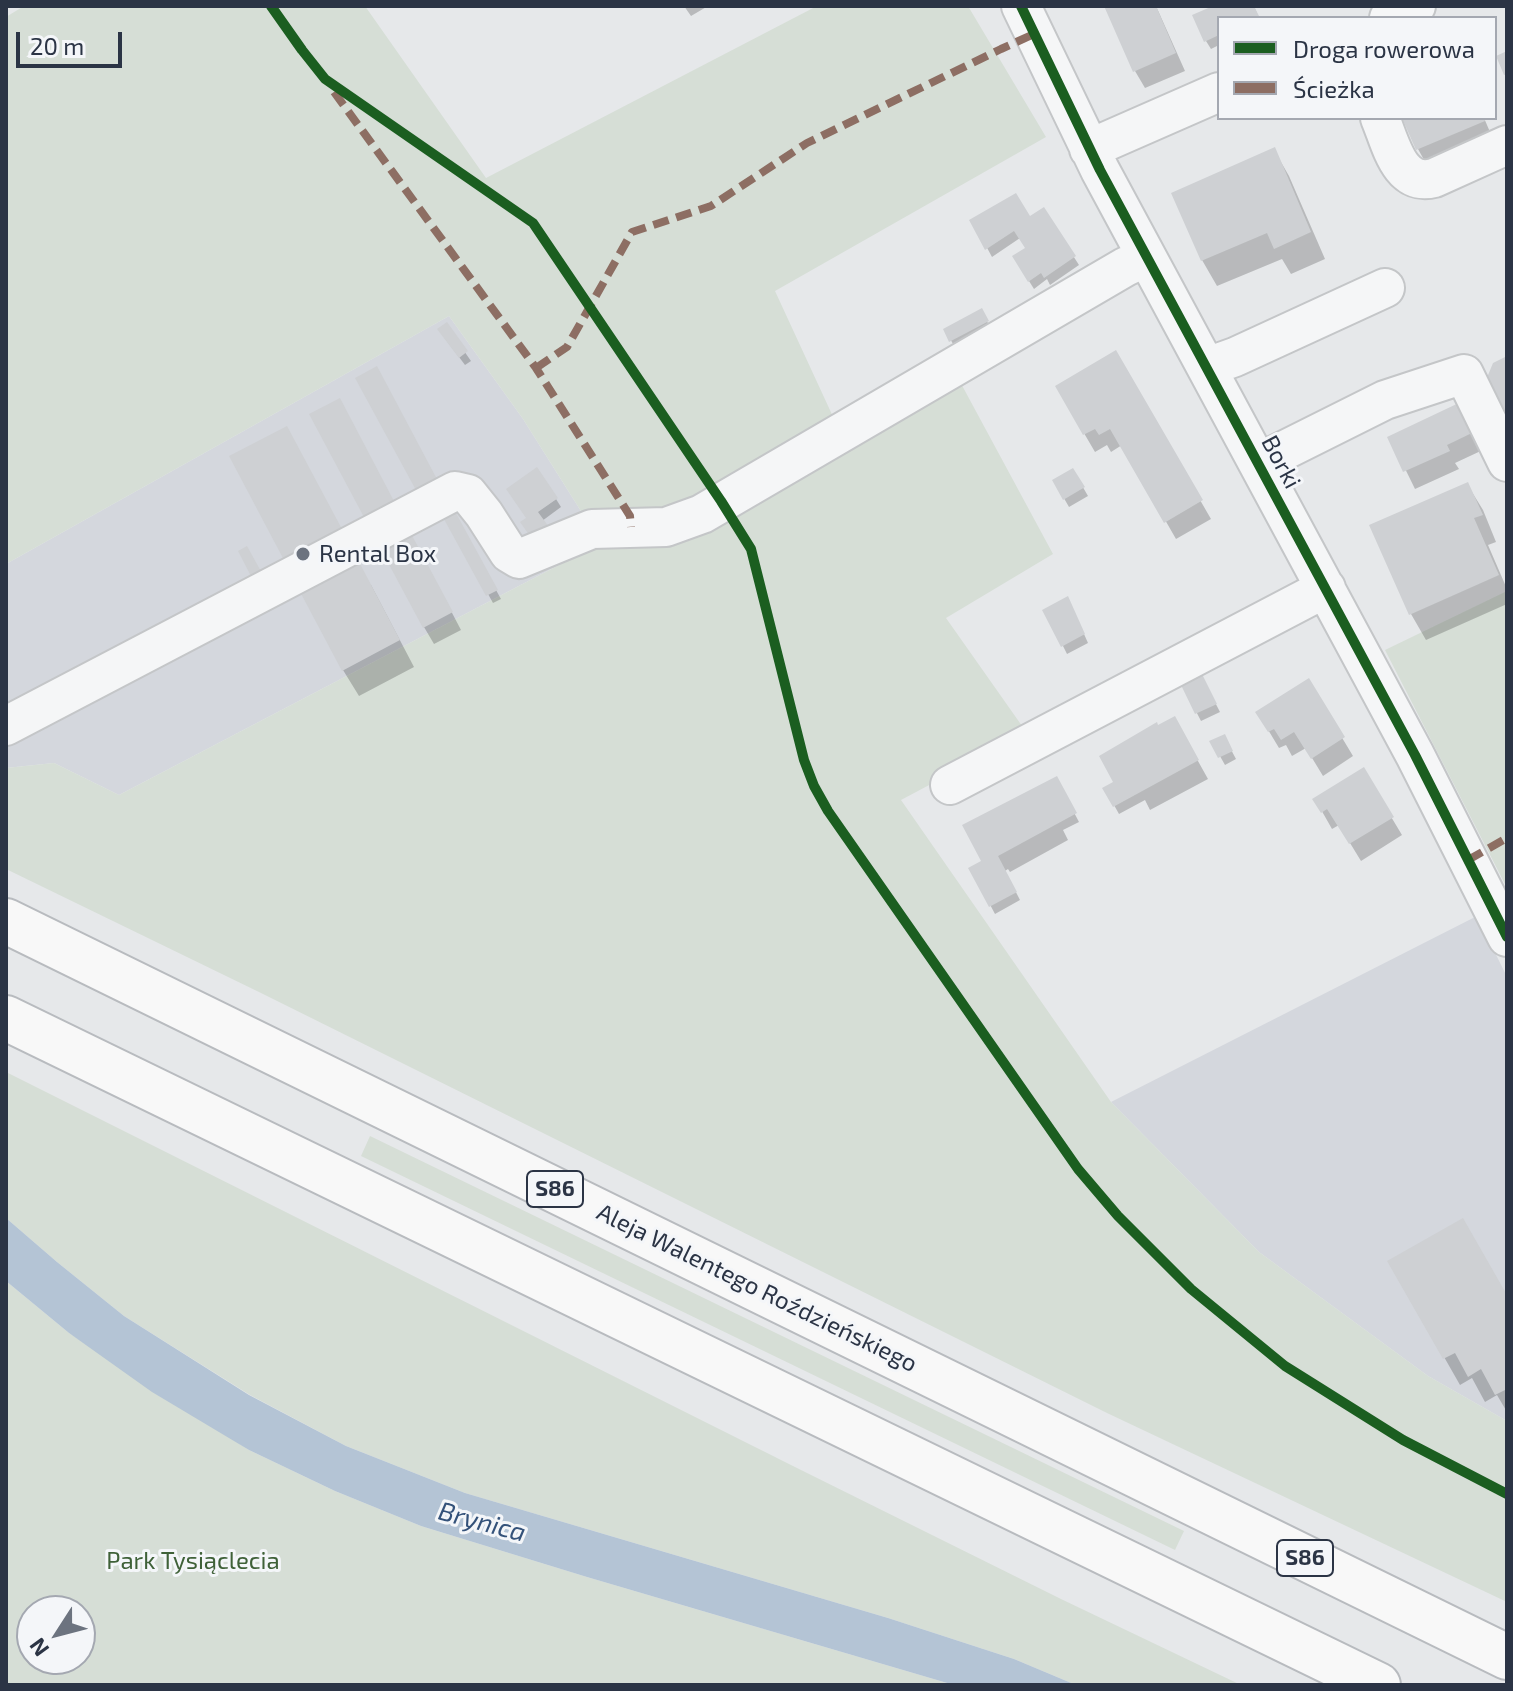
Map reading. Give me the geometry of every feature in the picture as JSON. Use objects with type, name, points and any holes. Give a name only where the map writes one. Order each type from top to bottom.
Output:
[{"type":"highway","name":"Aleja Walentego Roździeńskiego","points":[[6,921],[1507,1657]]},
{"type":"highway","points":[[6,1018],[1378,1685]]},
{"type":"street","name":"Borki","points":[[1021,6],[1089,149],[1415,755],[1507,937]]},
{"type":"street","points":[[1394,16],[1416,6]]},
{"type":"street","points":[[1089,149],[1217,93]]},
{"type":"street","points":[[1381,120],[1399,163],[1417,180],[1434,178],[1507,145]]},
{"type":"street","points":[[6,726],[455,491],[468,494],[509,553],[519,559],[592,529],[666,527],[702,514],[1146,257]]},
{"type":"street","points":[[1207,367],[1385,288]]},
{"type":"street","points":[[1259,463],[1385,400],[1464,374],[1507,462]]},
{"type":"street","points":[[950,785],[1326,588]]},
{"type":"shaded area","name":"Rental Box","points":[[449,316],[523,419],[601,543],[119,795],[54,763],[6,768],[6,564]]},
{"type":"shaded area","points":[[1477,916],[1507,977],[1507,1421],[1428,1376],[1259,1252],[1111,1102]]},
{"type":"green space","points":[[24,6],[365,6],[486,178],[817,6],[968,6],[1046,137],[775,291],[847,447],[958,378],[1053,554],[946,618],[1027,733],[901,800],[1111,1102],[1259,1252],[1428,1376],[1507,1421],[1507,1602],[1107,1413],[6,869],[6,768],[54,763],[119,795],[601,543],[523,419],[449,316],[6,564],[6,17]]},
{"type":"green space","points":[[1507,591],[1507,888],[1385,650]]},
{"type":"green space","points":[[6,1072],[799,1469],[1241,1685],[1076,1685],[1014,1659],[888,1618],[465,1493],[346,1446],[250,1395],[124,1316],[6,1218]]},
{"type":"green space","points":[[370,1136],[1184,1531],[1175,1550],[361,1156]]},
{"type":"green space","name":"Park Tysiąclecia","points":[[6,1281],[69,1333],[249,1450],[335,1491],[421,1526],[954,1685],[6,1685]]},
{"type":"water","name":"Brynica","points":[[6,1218],[124,1316],[249,1395],[346,1446],[465,1493],[888,1618],[1014,1659],[1076,1685],[954,1685],[421,1526],[335,1491],[249,1450],[152,1392],[69,1333],[6,1281]]},
{"type":"building","points":[[1104,6],[1156,6],[1176,53],[1133,72]]},
{"type":"building","points":[[1213,6],[1254,6],[1259,16],[1217,16],[1217,36],[1204,42],[1192,15]]},
{"type":"building","points":[[1507,51],[1507,74],[1504,75],[1497,56]]},
{"type":"building","points":[[1403,120],[1485,120],[1485,121],[1416,150]]},
{"type":"building","points":[[1275,147],[1311,232],[1274,249],[1267,233],[1201,261],[1171,193]]},
{"type":"building","points":[[1016,193],[1030,216],[1044,207],[1076,256],[1044,278],[1041,273],[1028,282],[1012,256],[1025,248],[1014,231],[985,250],[969,220]]},
{"type":"building","points":[[982,308],[989,321],[949,342],[943,329]]},
{"type":"building","points":[[447,322],[468,351],[459,358],[437,329]]},
{"type":"building","points":[[1116,350],[1203,500],[1164,523],[1110,429],[1099,435],[1095,429],[1083,435],[1055,386]]},
{"type":"building","points":[[1507,356],[1507,411],[1500,414],[1486,380],[1493,363]]},
{"type":"building","points":[[377,366],[438,481],[417,492],[355,378]]},
{"type":"building","points":[[340,398],[395,503],[365,519],[309,414]]},
{"type":"building","points":[[1463,401],[1476,431],[1447,445],[1450,451],[1403,472],[1387,437]]},
{"type":"building","points":[[287,426],[343,531],[285,562],[229,456]]},
{"type":"building","points":[[537,467],[558,498],[538,512],[549,527],[532,539],[520,522],[526,518],[506,489]]},
{"type":"building","points":[[1073,468],[1085,487],[1063,500],[1052,480]]},
{"type":"building","points":[[1468,482],[1483,515],[1474,518],[1499,575],[1409,615],[1369,525]]},
{"type":"building","points":[[451,504],[498,590],[486,596],[439,510]]},
{"type":"building","points":[[408,528],[453,612],[423,628],[378,544]]},
{"type":"building","points":[[247,546],[263,575],[253,580],[238,551]]},
{"type":"building","points":[[356,556],[400,640],[342,671],[298,588]]},
{"type":"building","points":[[1068,596],[1085,634],[1061,647],[1042,610]]},
{"type":"building","points":[[1202,674],[1217,704],[1195,714],[1181,685]]},
{"type":"building","points":[[1309,678],[1345,737],[1311,759],[1294,732],[1281,740],[1274,729],[1268,732],[1255,712]]},
{"type":"building","points":[[1175,716],[1199,760],[1113,807],[1102,788],[1113,782],[1099,756],[1157,722],[1158,725]]},
{"type":"building","points":[[1225,734],[1233,751],[1218,758],[1209,741]]},
{"type":"building","points":[[1364,767],[1394,817],[1349,844],[1327,809],[1321,813],[1312,799]]},
{"type":"building","points":[[1057,776],[1077,813],[998,856],[1017,892],[989,907],[968,868],[981,861],[962,825]]},
{"type":"building","points":[[1463,1218],[1507,1295],[1507,1389],[1495,1395],[1481,1369],[1468,1377],[1455,1353],[1443,1359],[1387,1261]]},
{"type":"marked path","points":[[536,368],[567,347],[632,232],[711,206],[807,143],[1034,34]]},
{"type":"marked path","points":[[334,92],[536,368],[630,516],[631,527]]},
{"type":"marked path","points":[[1468,860],[1507,838]]},
{"type":"cycle path","points":[[271,6],[325,79],[533,223],[751,549],[804,760],[828,811],[1078,1169],[1118,1216],[1191,1289],[1285,1366],[1403,1440],[1507,1494]]},
{"type":"cycle path","points":[[1021,6],[1100,170],[1415,755],[1507,937]]},
{"type":"place","name":"Rental Box","points":[[303,554]]}]
